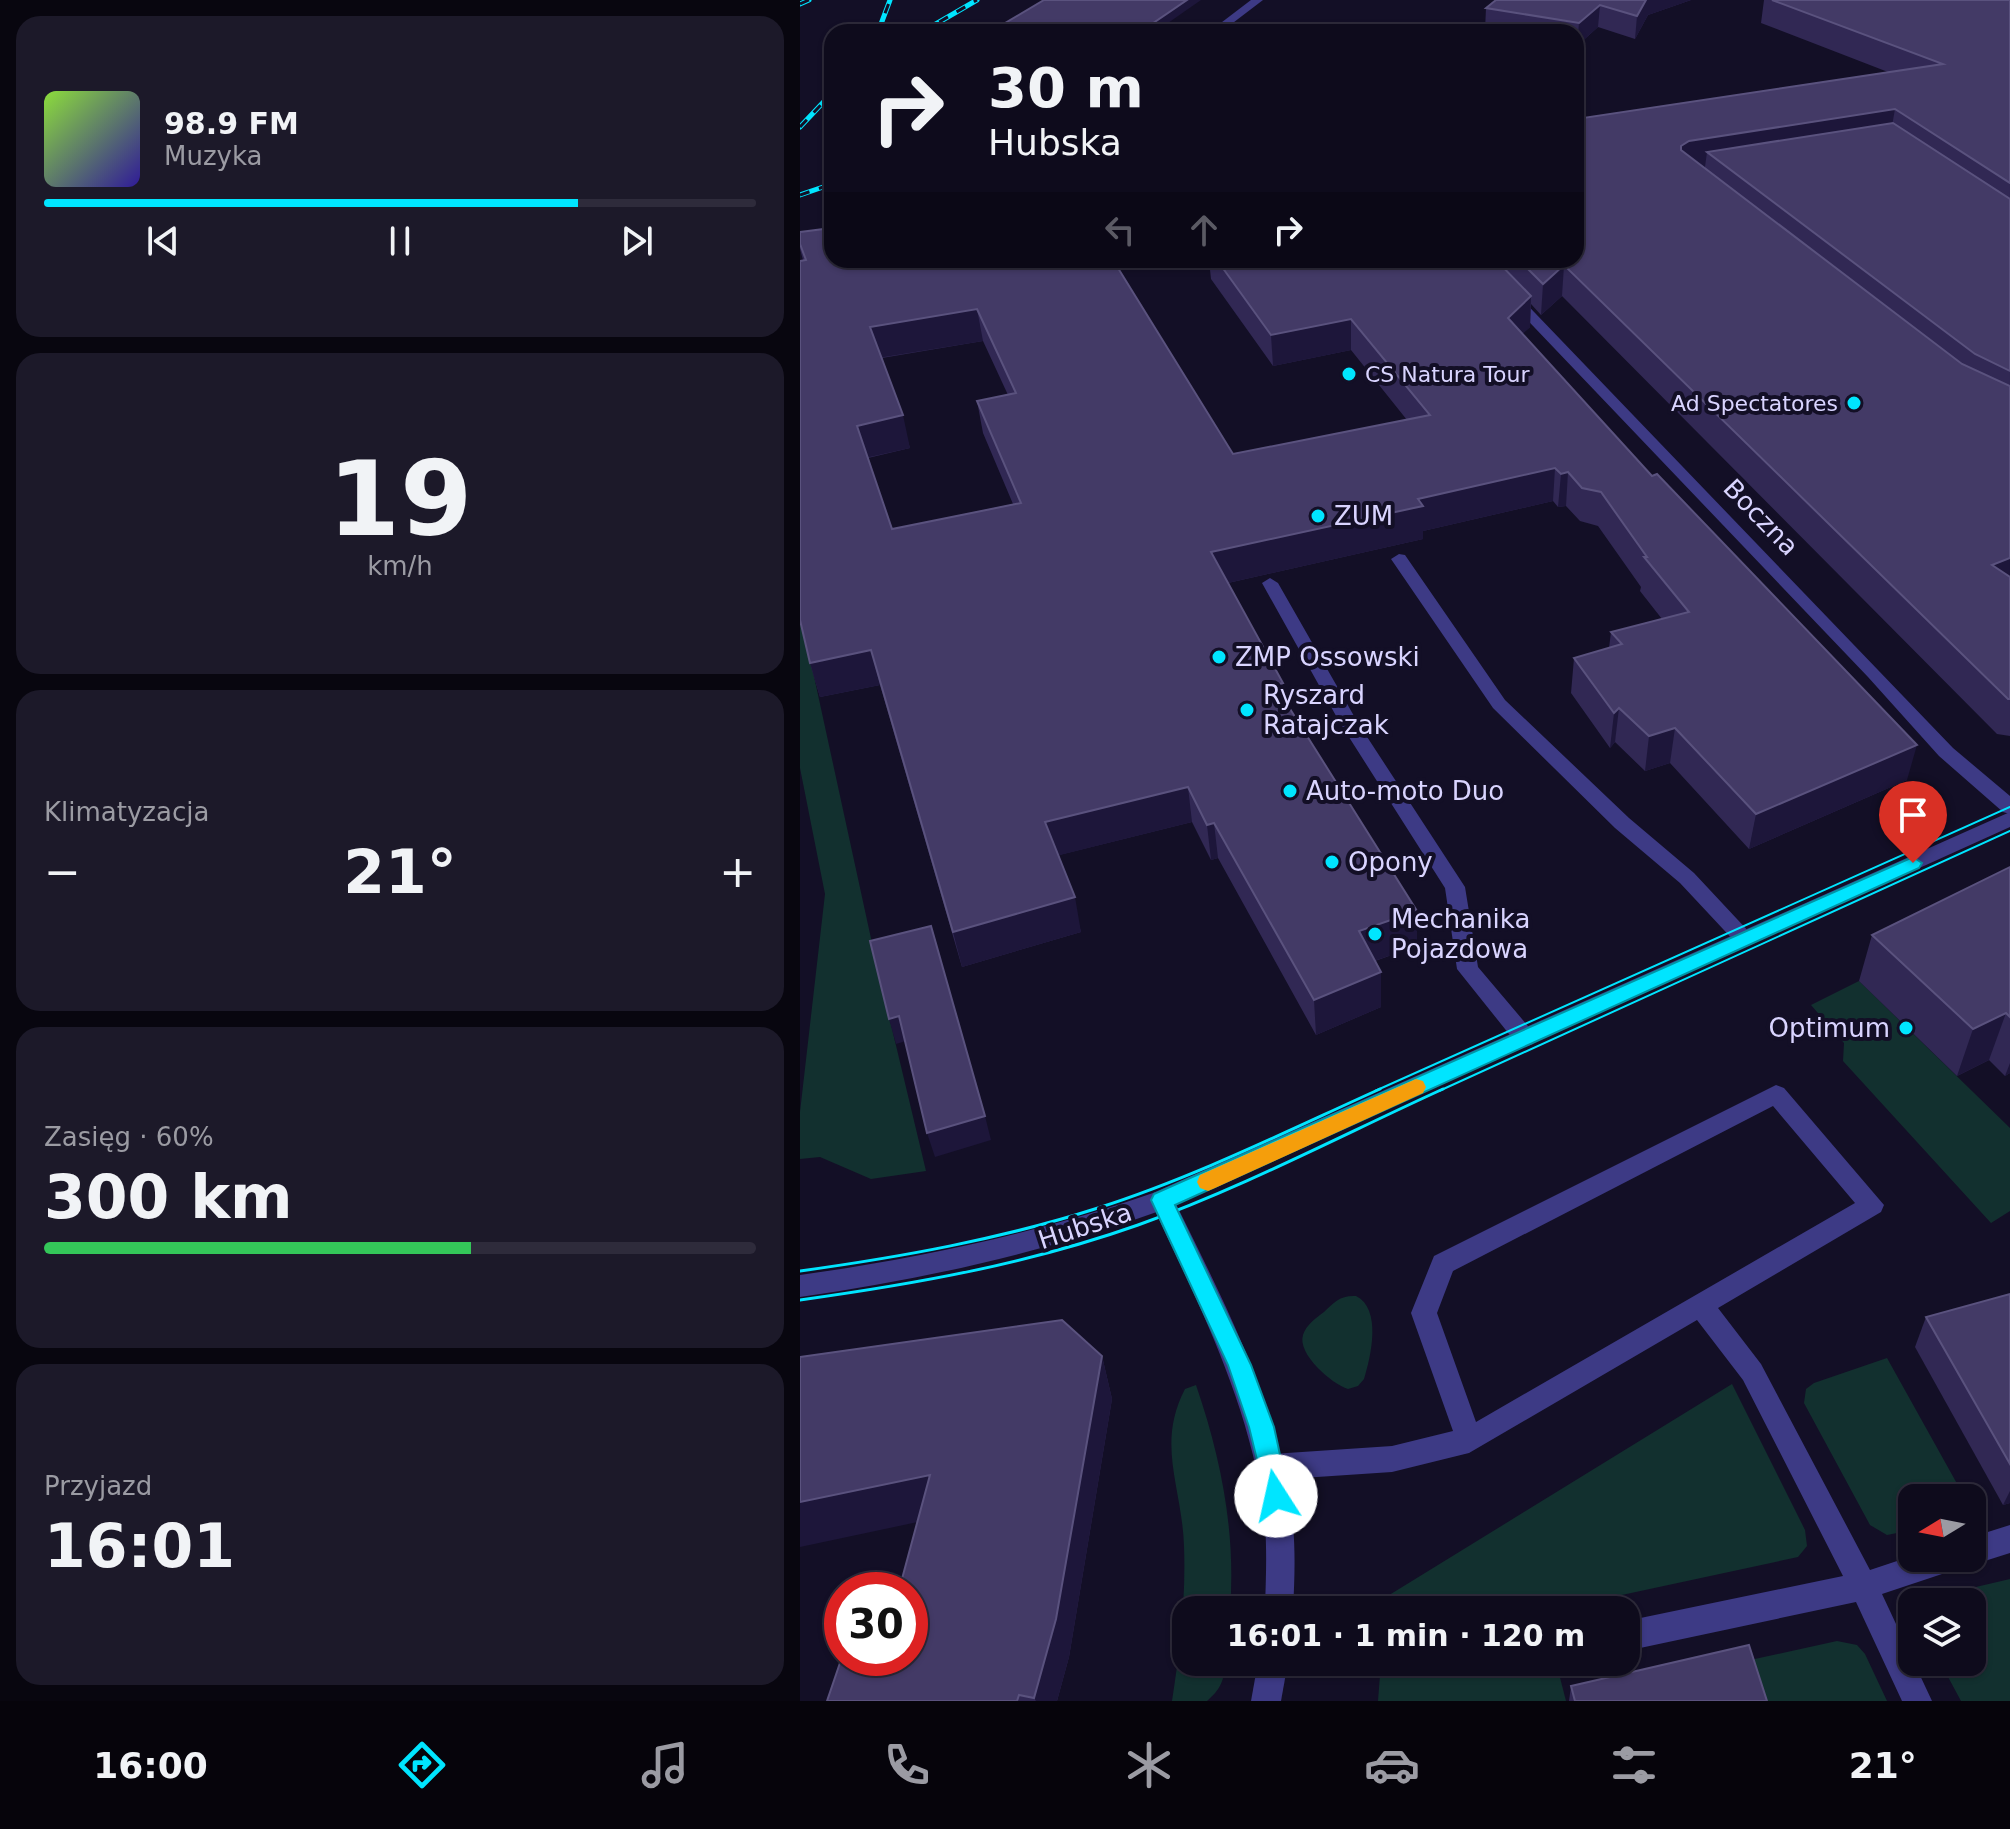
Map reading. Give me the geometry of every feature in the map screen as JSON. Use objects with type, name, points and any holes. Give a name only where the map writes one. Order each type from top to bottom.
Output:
[{"type":"street","points":[[1225,24],[1258,0]]},
{"type":"street","name":"Boczna","points":[[1485,268],[1946,752],[2010,807]]},
{"type":"street","points":[[1399,559],[1499,704],[1622,823],[1687,878],[1744,939]]},
{"type":"street","points":[[1270,583],[1349,723],[1455,887],[1468,969],[1525,1038]]},
{"type":"street","name":"Hubska","points":[[800,1286],[977,1257],[1081,1230],[1162,1200],[2010,819]]},
{"type":"street","points":[[1272,1467],[1392,1459],[1469,1440],[1872,1205],[1776,1094],[1443,1264],[1424,1313],[1469,1440]]},
{"type":"street","points":[[1162,1200],[1240,1365],[1272,1467],[1281,1526],[1279,1596]]},
{"type":"street","points":[[1701,1305],[1752,1372],[1863,1586],[1917,1701]]},
{"type":"street","points":[[1986,1547],[2010,1539]]},
{"type":"street","points":[[1640,1633],[1863,1586],[1906,1572]]},
{"type":"street","points":[[1266,1701],[1270,1676]]},
{"type":"green space","points":[[800,612],[877,966],[926,1171],[871,1179],[820,1157],[800,1159],[800,1112],[825,894],[800,768]]},
{"type":"green space","points":[[1859,981],[2010,1128],[2010,1211],[1991,1223],[1843,1061],[1844,1043],[1811,1005]]},
{"type":"green space","points":[[1356,1296],[1369,1311],[1371,1346],[1364,1379],[1358,1386],[1348,1389],[1325,1375],[1310,1359],[1305,1351],[1303,1335],[1306,1328],[1335,1302]]},
{"type":"green space","points":[[1887,1358],[1957,1484],[1898,1484],[1898,1533],[1887,1535],[1870,1525],[1804,1403],[1806,1389],[1814,1383]]},
{"type":"green space","points":[[1732,1384],[1805,1530],[1807,1546],[1798,1557],[1617,1596],[1388,1596]]},
{"type":"green space","points":[[1196,1385],[1213,1440],[1225,1496],[1231,1552],[1230,1596],[1183,1596],[1184,1546],[1171,1447],[1172,1429],[1185,1389]]},
{"type":"green space","points":[[2010,1579],[2010,1701],[1961,1701],[1948,1676],[1986,1676],[1986,1588],[1972,1588]]},
{"type":"green space","points":[[1837,1641],[1857,1645],[1865,1654],[1887,1701],[1754,1701],[1741,1662]]},
{"type":"green space","points":[[1176,1676],[1224,1676],[1219,1688],[1207,1701],[1172,1701]]},
{"type":"green space","points":[[1380,1676],[1560,1676],[1566,1701],[1378,1701]]},
{"type":"building","points":[[1044,0],[1187,0],[1152,24],[1004,24]]},
{"type":"building","points":[[1496,0],[1646,0],[1637,16],[1600,5],[1579,23],[1486,8]]},
{"type":"building","points":[[1772,0],[2010,0],[2010,183],[1895,109],[1689,141],[1681,146],[1681,150],[1962,364],[2010,386],[2010,558],[1992,565],[2010,577],[2010,699],[1567,268],[1584,268],[1584,118],[1943,64]]},
{"type":"building","points":[[1893,123],[2010,199],[2010,371],[1975,354],[1707,152]]},
{"type":"building","points":[[824,229],[824,268],[1118,268],[1233,454],[1430,415],[1351,319],[1271,335],[1223,268],[1504,268],[1531,296],[1508,318],[1652,476],[1657,474],[1917,745],[1756,814],[1675,728],[1649,736],[1619,708],[1614,713],[1574,658],[1622,644],[1611,632],[1689,612],[1644,557],[1647,557],[1601,492],[1582,488],[1568,472],[1561,474],[1555,468],[1418,499],[1423,506],[1211,552],[1283,683],[1275,685],[1417,911],[1359,931],[1381,972],[1314,1000],[1214,823],[1207,825],[1188,787],[1045,822],[1075,897],[953,932],[871,650],[810,663],[800,620],[800,261],[806,260],[800,244],[800,232]],"holes":[[[977,309],[1016,393],[977,401],[1021,503],[892,529],[857,426],[903,415],[870,327]]]},
{"type":"building","points":[[1527,268],[1561,268],[1543,284]]},
{"type":"building","points":[[2010,867],[2010,1017],[2006,1013],[1973,1029],[1872,935]]},
{"type":"building","points":[[931,926],[985,1116],[927,1133],[899,1016],[889,1019],[870,941]]},
{"type":"building","points":[[2010,1294],[2010,1464],[1926,1317]]},
{"type":"building","points":[[1062,1320],[1102,1356],[1056,1619],[1034,1698],[1019,1695],[1017,1701],[827,1701],[836,1676],[928,1676],[928,1572],[904,1572],[930,1475],[800,1502],[800,1357]]},
{"type":"building","points":[[1749,1645],[1767,1701],[1575,1701],[1571,1686],[1614,1676],[1640,1676],[1640,1670]]},
{"type":"tram line","points":[[1375,1091],[2010,807]]},
{"type":"tram line","points":[[1439,1091],[2010,831]]},
{"type":"tram line","points":[[800,1271],[950,1246],[1098,1208],[1205,1168],[1380,1089]]},
{"type":"tram line","points":[[800,1300],[971,1271],[1097,1239],[1215,1195],[1443,1089]]},
{"type":"railway","points":[[800,4],[809,0]]},
{"type":"railway","points":[[881,24],[890,0]]},
{"type":"railway","points":[[936,24],[977,0]]},
{"type":"railway","points":[[800,127],[824,102]]},
{"type":"railway","points":[[800,195],[824,187]]},
{"type":"slow traffic","points":[[1208,1182],[1416,1087]]},
{"type":"place","name":"CS Natura Tour","points":[[1349,374]]},
{"type":"place","name":"Ad Spectatores","points":[[1854,403]]},
{"type":"place","name":"ZUM","points":[[1318,516]]},
{"type":"place","name":"ZMP Ossowski","points":[[1219,657]]},
{"type":"place","name":"Ryszard Ratajczak","points":[[1247,710]]},
{"type":"place","name":"Auto-moto Duo","points":[[1290,791]]},
{"type":"place","name":"Opony","points":[[1332,862]]},
{"type":"place","name":"Mechanika Pojazdowa","points":[[1375,934]]},
{"type":"place","name":"Optimum","points":[[1906,1028]]},
{"type":"route","points":[[1276,1496],[1262,1427],[1240,1365],[1162,1200],[1204,1184],[1913,863]]}]
